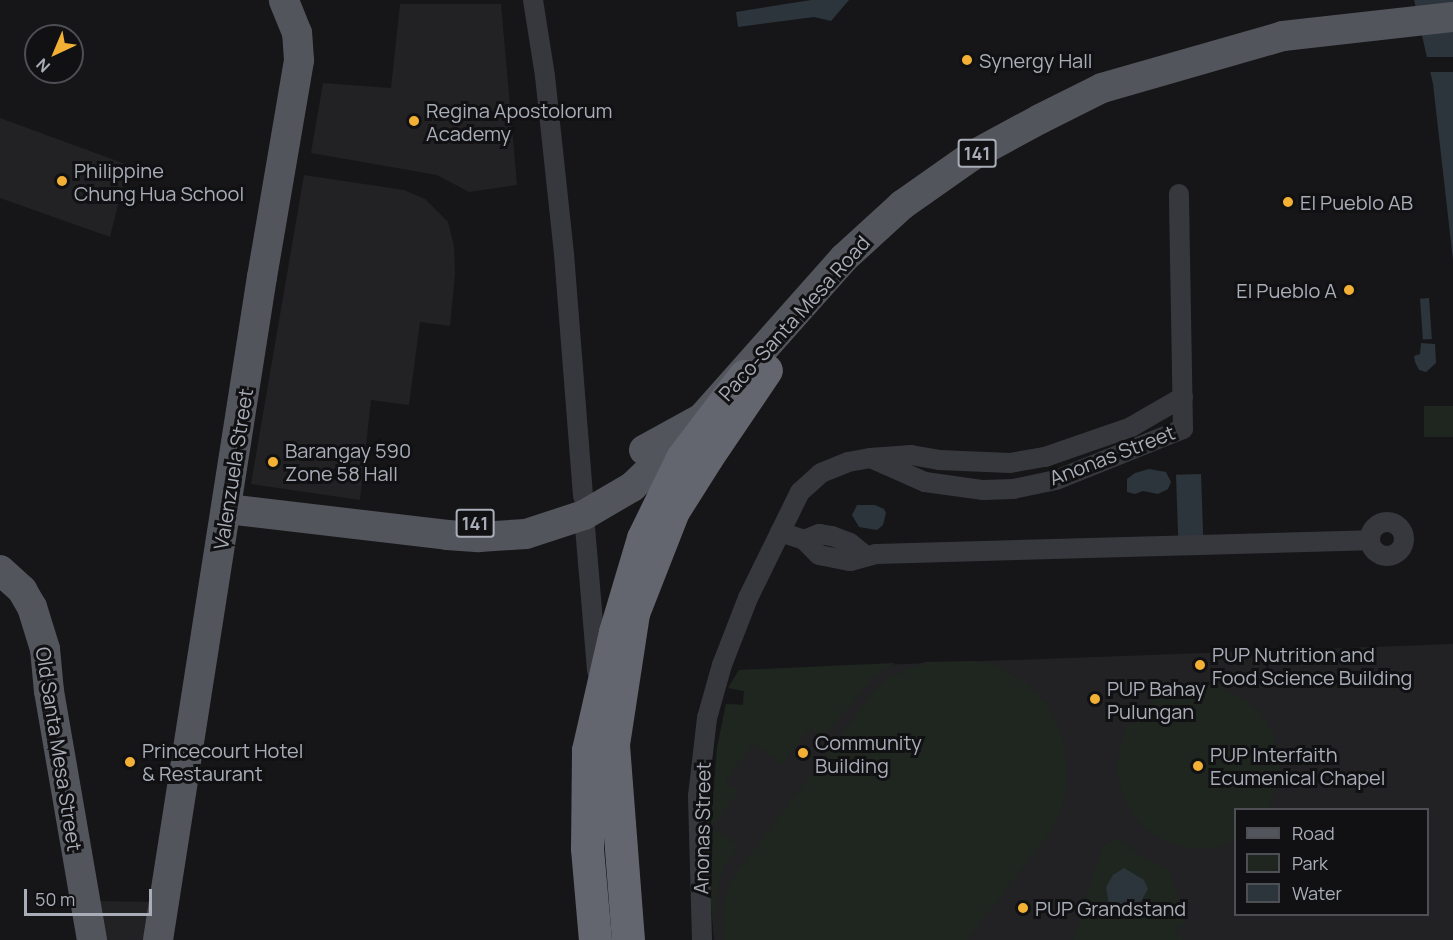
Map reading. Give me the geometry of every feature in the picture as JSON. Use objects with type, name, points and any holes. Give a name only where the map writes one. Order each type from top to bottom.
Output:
[{"type":"highway","points":[[595,940],[587,848],[588,750],[615,632],[644,538],[682,458],[755,373],[674,511],[633,613],[613,744],[627,940]]},
{"type":"main road","name":"Valenzuela Street","points":[[158,940],[300,49],[293,19],[284,0]]},
{"type":"main road","points":[[300,49],[310,0]]},
{"type":"main road","name":"Paco-Santa Mesa Road","points":[[228,501],[401,531],[478,537],[526,534],[583,505],[632,488],[693,413],[844,258],[902,205],[970,157],[1102,88],[1283,36],[1453,17]]},
{"type":"main road","name":"Paco-Santa Mesa Road","points":[[583,505],[644,450],[693,413]]},
{"type":"main road","name":"Old Santa Mesa Street","points":[[0,570],[22,591],[32,607],[45,649],[49,691],[92,940]]},
{"type":"street","points":[[533,0],[545,76],[564,254],[608,793]]},
{"type":"street","points":[[1179,194],[1183,397]]},
{"type":"street","name":"Anonas Street","points":[[702,940],[698,795],[707,718],[729,646],[748,598],[800,492],[811,481],[834,467],[870,458],[911,455],[975,462],[1022,461],[1045,456],[1131,427],[1183,397],[1183,429],[1056,480],[1013,489],[983,490],[925,482],[870,458]]},
{"type":"street","points":[[780,532],[804,540],[815,552],[831,558],[850,561],[865,555],[1369,540]]},
{"type":"shaded area","name":"Regina Apostolorum Academy","points":[[400,4],[501,4],[517,185],[469,192],[437,175],[311,153],[323,83],[391,88]]},
{"type":"shaded area","name":"Philippine Chung Hua School","points":[[0,118],[128,165],[110,237],[0,198]]},
{"type":"shaded area","points":[[304,175],[404,190],[425,199],[448,222],[454,246],[455,274],[450,326],[420,322],[409,405],[371,400],[360,500],[251,484]]},
{"type":"shaded area","points":[[1453,644],[1453,940],[714,940],[708,863],[717,748],[726,704],[743,705],[744,691],[728,688],[739,670]]},
{"type":"shaded area","points":[[97,901],[159,902],[150,940],[105,940]]},
{"type":"green space","points":[[1424,406],[1453,406],[1453,437],[1424,437]]},
{"type":"green space","points":[[973,661],[994,664],[1025,683],[1049,706],[1062,734],[1067,770],[1066,792],[1059,815],[1047,837],[967,940],[724,940],[725,895],[735,875],[872,694],[888,678],[925,662]]},
{"type":"green space","points":[[895,663],[876,674],[824,737],[810,728],[782,764],[754,743],[725,781],[739,792],[712,826],[739,847],[722,869],[717,894],[714,939],[708,863],[717,748],[726,704],[743,705],[744,691],[728,688],[739,670]]},
{"type":"green space","points":[[1200,685],[1222,689],[1242,698],[1259,712],[1272,731],[1280,755],[1280,780],[1268,808],[1234,808],[1234,840],[1213,848],[1188,848],[1166,842],[1147,830],[1132,814],[1122,794],[1117,772],[1119,750],[1126,729],[1139,711],[1157,697],[1177,688]]},
{"type":"green space","points":[[1113,839],[1122,841],[1147,860],[1169,870],[1185,923],[1176,929],[1183,940],[1073,940],[1087,908],[1085,900],[1103,847]]},
{"type":"water","points":[[811,0],[849,0],[831,21],[814,17],[738,27],[736,12]]},
{"type":"water","points":[[1414,0],[1453,0],[1453,260],[1433,84]]},
{"type":"water","points":[[1429,298],[1432,339],[1423,340],[1420,299]]},
{"type":"water","points":[[1421,343],[1435,344],[1436,363],[1426,372],[1419,370],[1415,362],[1414,356],[1420,354]]},
{"type":"water","points":[[1149,469],[1166,472],[1171,482],[1168,489],[1158,494],[1143,491],[1135,494],[1127,492],[1127,479],[1135,473]]},
{"type":"water","points":[[1201,474],[1203,538],[1178,539],[1176,475]]},
{"type":"water","points":[[857,505],[875,505],[884,509],[886,513],[883,525],[877,530],[859,527],[852,515]]},
{"type":"water","points":[[1124,868],[1144,880],[1148,889],[1139,905],[1121,912],[1114,910],[1109,904],[1106,887],[1113,875]]},
{"type":"pier","points":[[1425,57],[1453,57],[1453,72],[1425,72]]},
{"type":"place","name":"Synergy Hall","points":[[967,60]]},
{"type":"place","name":"Regina Apostolorum Academy","points":[[414,121]]},
{"type":"place","name":"Philippine Chung Hua School","points":[[62,181]]},
{"type":"place","name":"El Pueblo AB","points":[[1288,202]]},
{"type":"place","name":"El Pueblo A","points":[[1349,290]]},
{"type":"place","name":"Barangay 590 Zone 58 Hall","points":[[273,462]]},
{"type":"place","name":"PUP Nutrition and Food Science Building","points":[[1200,665]]},
{"type":"place","name":"PUP Bahay Pulungan","points":[[1095,699]]},
{"type":"place","name":"Community Building","points":[[803,753]]},
{"type":"place","name":"Princecourt Hotel & Restaurant","points":[[130,762]]},
{"type":"place","name":"PUP Interfaith Ecumenical Chapel","points":[[1198,766]]},
{"type":"place","name":"PUP Grandstand","points":[[1023,908]]}]
